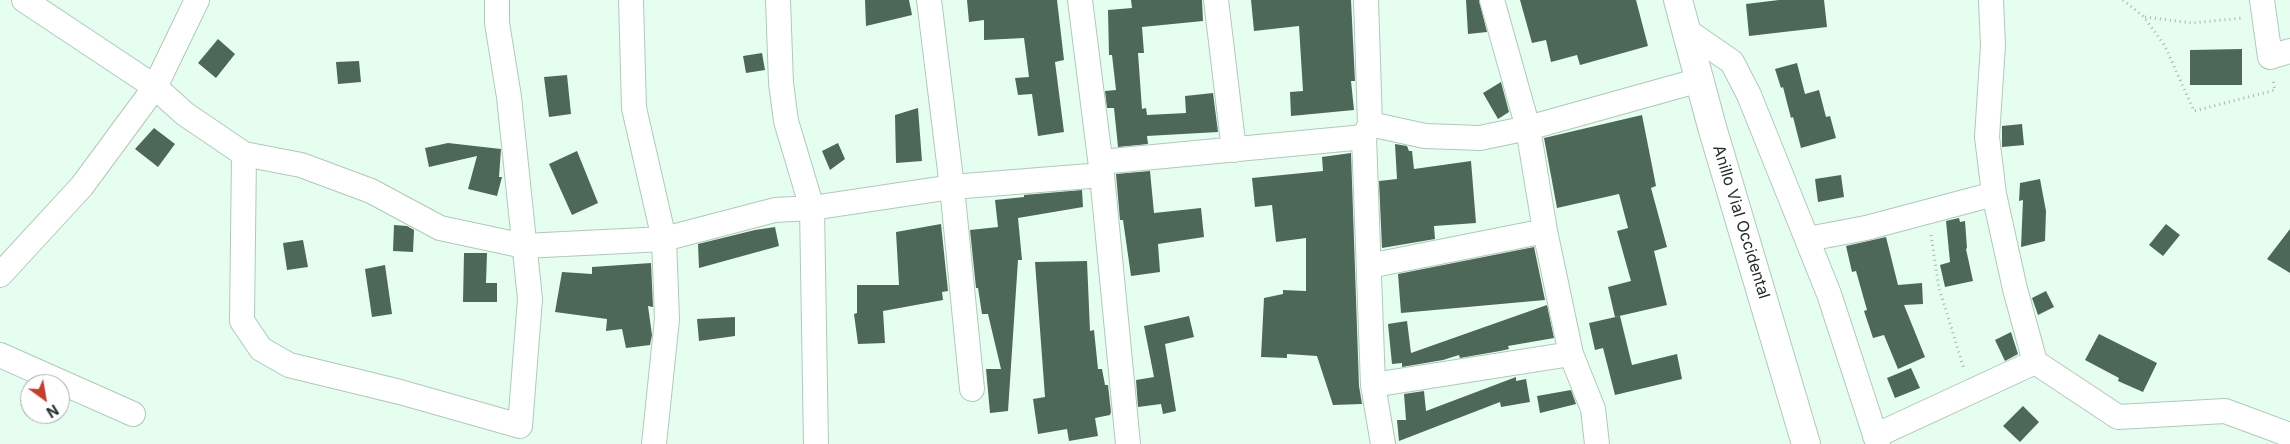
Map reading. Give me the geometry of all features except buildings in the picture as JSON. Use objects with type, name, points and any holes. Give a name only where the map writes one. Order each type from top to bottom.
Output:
[{"type":"highway","name":"Anillo Vial Occidental","points":[[1678,0],[1806,444]]},
{"type":"street","points":[[24,0],[155,87],[184,114],[244,154],[301,165],[371,191],[440,228],[524,246],[664,239],[775,210],[812,208],[952,187],[1101,169],[1367,131],[1480,138],[1528,128],[1700,80]]},
{"type":"street","points":[[0,276],[82,186],[155,87],[197,0]]},
{"type":"street","points":[[244,154],[242,321],[261,349],[290,365],[400,392],[520,426],[530,299],[509,97],[497,22],[497,0]]},
{"type":"street","points":[[631,0],[634,108],[664,239],[667,319],[654,444]]},
{"type":"street","points":[[778,0],[780,83],[786,121],[812,208],[816,444]]},
{"type":"street","points":[[929,0],[952,187],[972,389]]},
{"type":"street","points":[[1080,0],[1101,169],[1128,444]]},
{"type":"street","points":[[1216,0],[1234,150]]},
{"type":"street","points":[[1366,0],[1369,266],[1373,385],[1383,444]]},
{"type":"street","points":[[1492,0],[1528,128],[1544,231],[1571,354],[1593,409],[1597,444]]},
{"type":"street","points":[[1991,0],[1993,45],[1987,137],[1994,194],[2015,288],[2035,362],[2118,417],[2225,411],[2290,435]]},
{"type":"street","points":[[2264,8],[2270,57],[2290,50]]},
{"type":"street","points":[[1687,32],[1732,62],[1749,95],[1829,294],[1876,440],[1970,392],[2035,362]]},
{"type":"street","points":[[1808,239],[1866,228],[1994,194]]},
{"type":"street","points":[[1369,266],[1544,231]]},
{"type":"street","points":[[1373,385],[1571,354]]},
{"type":"street","points":[[0,355],[134,414]]},
{"type":"path","points":[[2123,0],[2144,16],[2165,46],[2194,112],[2274,90]]},
{"type":"path","points":[[2144,16],[2192,23],[2264,8]]},
{"type":"path","points":[[1927,212],[1939,288],[1970,392]]}]
